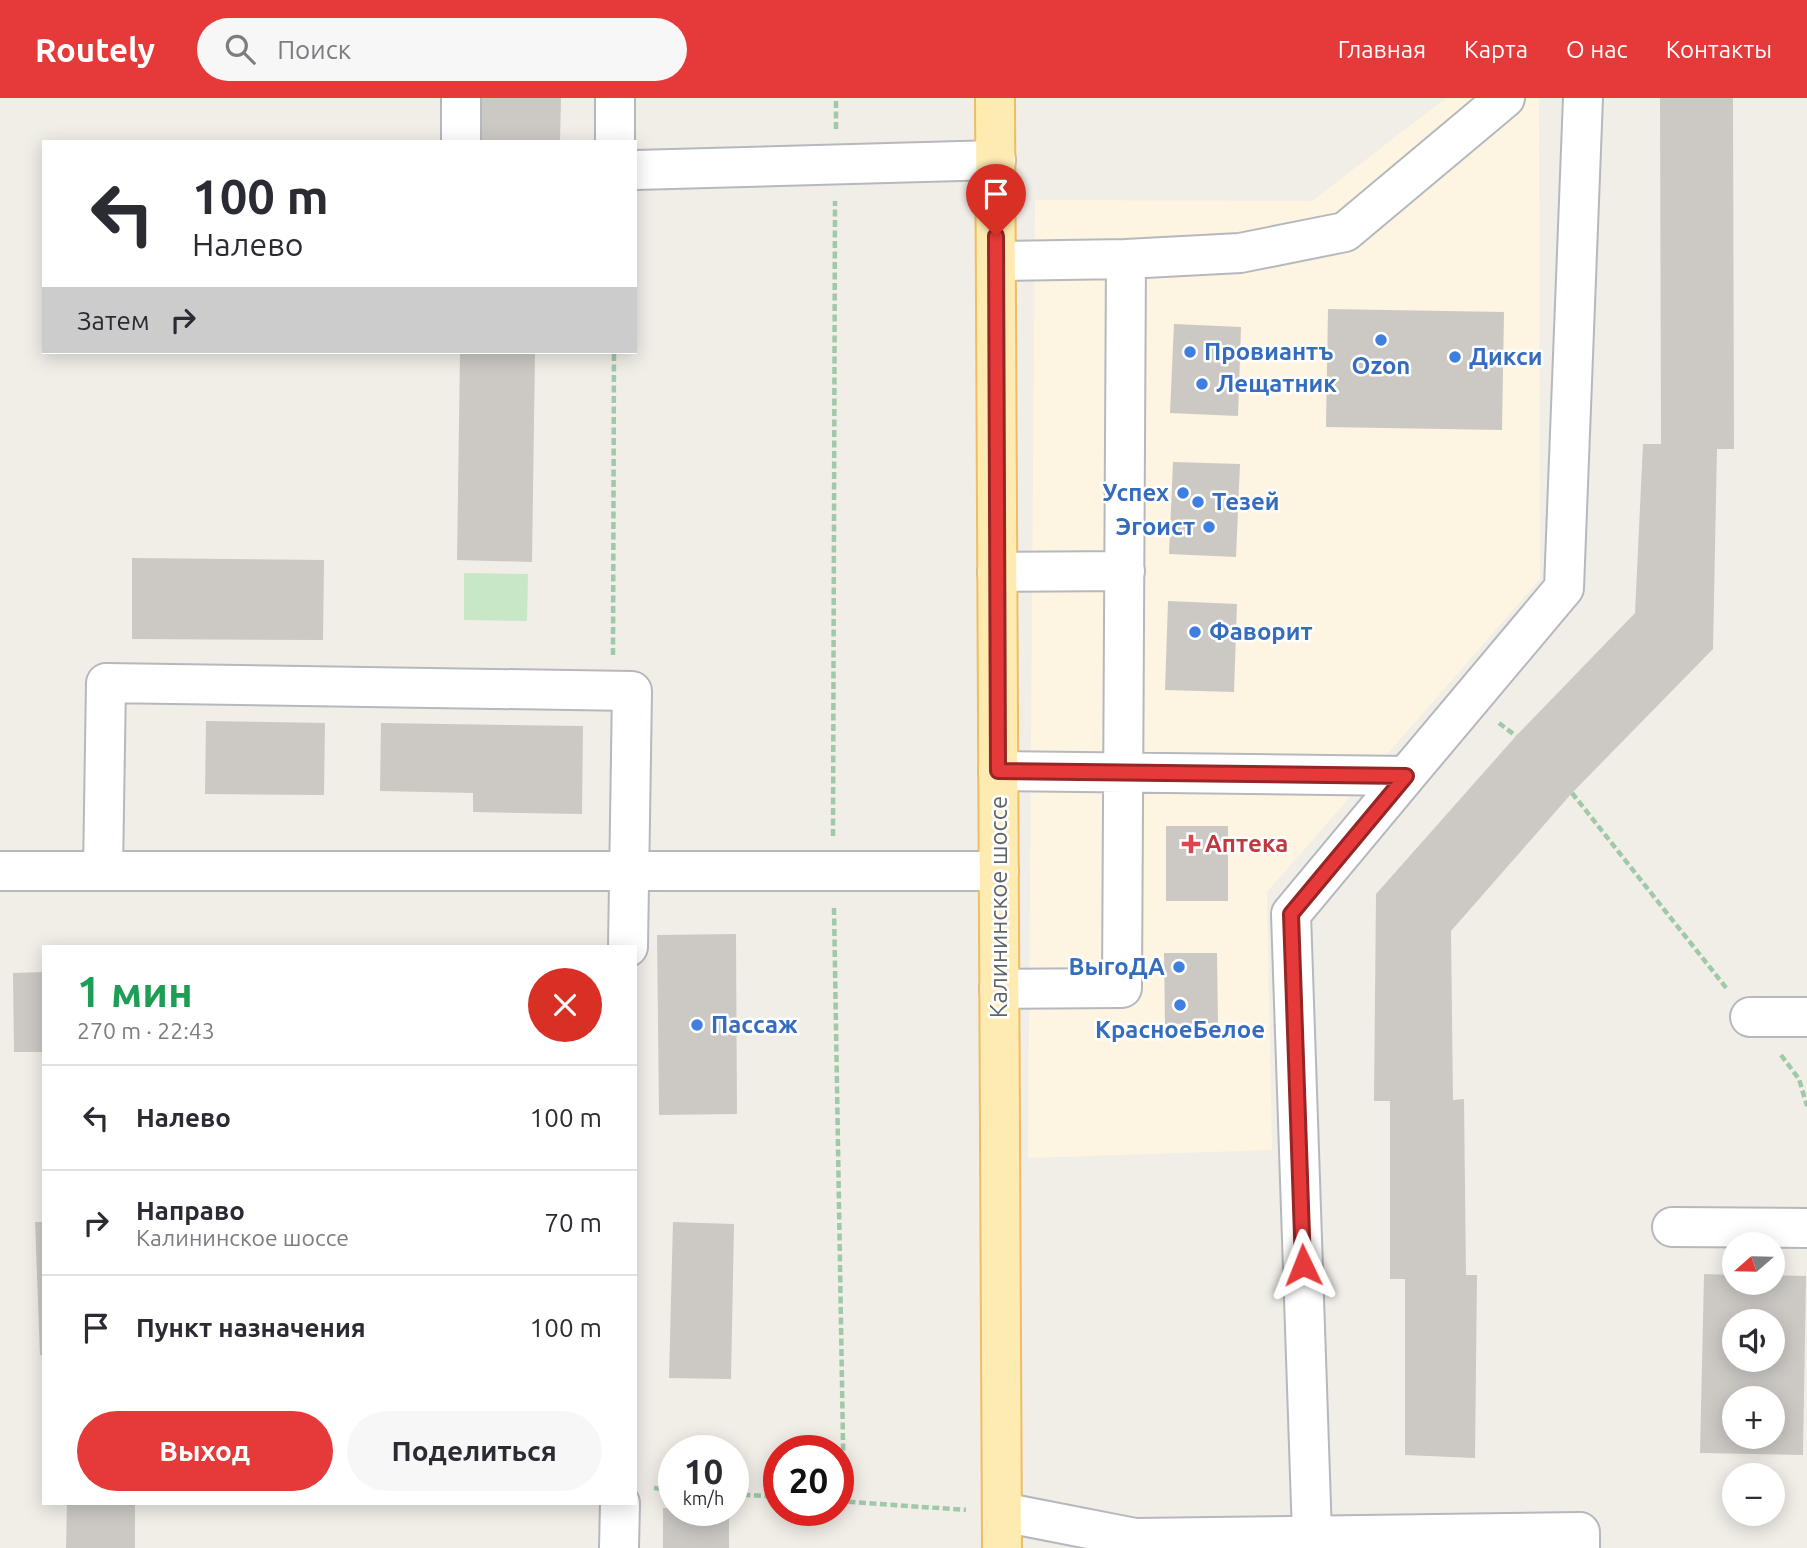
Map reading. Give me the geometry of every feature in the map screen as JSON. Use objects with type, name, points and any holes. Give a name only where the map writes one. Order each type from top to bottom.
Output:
[{"type":"main road","name":"Калининское шоссе","points":[[995,98],[1002,1530]]},
{"type":"street","points":[[461,98],[461,140]]},
{"type":"street","points":[[615,98],[615,140]]},
{"type":"street","points":[[996,261],[1126,259],[1240,253],[1345,232],[1505,98]]},
{"type":"street","points":[[1312,1535],[1291,914],[1564,588],[1583,98]]},
{"type":"street","points":[[637,170],[996,160]]},
{"type":"street","points":[[999,989],[1122,988],[1126,259]]},
{"type":"street","points":[[997,572],[1125,571]]},
{"type":"street","points":[[103,871],[106,683],[632,691],[628,945]]},
{"type":"street","points":[[998,771],[1406,776]]},
{"type":"street","points":[[0,871],[999,871]]},
{"type":"street","points":[[1750,1017],[1807,1017]]},
{"type":"street","points":[[1672,1227],[1807,1228]]},
{"type":"street","points":[[619,1548],[620,1505]]},
{"type":"street","points":[[1002,1530],[1135,1543],[1312,1535],[1580,1532],[1580,1548]]},
{"type":"path","points":[[836,98],[833,871],[840,1435]]},
{"type":"path","points":[[613,691],[614,354]]},
{"type":"path","points":[[1572,793],[1799,1079],[1807,1107]]},
{"type":"path","points":[[854,1503],[1002,1530]]},
{"type":"shaded area","points":[[1446,98],[1539,98],[1540,579],[1267,892],[1272,1150],[1028,1158],[1035,200],[1312,201]]},
{"type":"green space","points":[[464,573],[528,574],[527,621],[464,620]]},
{"type":"building","points":[[482,98],[561,98],[560,140],[482,140]]},
{"type":"building","points":[[1660,98],[1733,98],[1734,449],[1717,449],[1713,649],[1572,793],[1451,931],[1453,1100],[1464,1099],[1466,1275],[1477,1275],[1475,1458],[1405,1455],[1405,1279],[1390,1279],[1390,1101],[1374,1101],[1376,894],[1516,736],[1635,613],[1643,444],[1661,444]]},
{"type":"building","points":[[1328,309],[1504,312],[1502,430],[1326,427]]},
{"type":"building","points":[[1174,324],[1241,327],[1238,416],[1170,413]]},
{"type":"building","points":[[460,354],[535,354],[532,562],[457,560]]},
{"type":"building","points":[[1173,462],[1240,464],[1236,557],[1169,554]]},
{"type":"building","points":[[132,558],[324,560],[323,640],[132,639]]},
{"type":"building","points":[[1168,601],[1237,604],[1234,692],[1165,690]]},
{"type":"building","points":[[206,721],[325,723],[324,795],[205,794]]},
{"type":"building","points":[[381,723],[583,726],[582,814],[473,812],[473,793],[380,791]]},
{"type":"building","points":[[1166,826],[1228,826],[1228,901],[1166,901]]},
{"type":"building","name":"Пассаж","points":[[736,934],[737,1114],[659,1115],[657,935]]},
{"type":"building","points":[[1164,953],[1217,953],[1218,1023],[1165,1024]]},
{"type":"building","points":[[42,972],[42,1052],[14,1052],[13,973]]},
{"type":"building","points":[[35,1222],[42,1222],[40,1355]]},
{"type":"building","points":[[673,1222],[734,1224],[731,1379],[669,1378]]},
{"type":"building","points":[[1704,1274],[1722,1275],[1722,1295],[1785,1295],[1785,1275],[1806,1276],[1803,1455],[1700,1453]]},
{"type":"building","points":[[67,1505],[135,1505],[135,1548],[66,1548]]},
{"type":"building","points":[[663,1526],[729,1526],[729,1548],[663,1548]]},
{"type":"place","name":"Ozon","points":[[1381,340]]},
{"type":"place","name":"Провиантъ","points":[[1190,352]]},
{"type":"place","name":"Дикси","points":[[1455,357]]},
{"type":"place","name":"Лещатник","points":[[1202,384]]},
{"type":"place","name":"Успех","points":[[1183,493]]},
{"type":"place","name":"Тезей","points":[[1198,502]]},
{"type":"place","name":"Эгоист","points":[[1209,527]]},
{"type":"place","name":"Фаворит","points":[[1195,632]]},
{"type":"place","name":"Аптека","points":[[1191,844]]},
{"type":"place","name":"ВыгоДА","points":[[1179,967]]},
{"type":"place","name":"КрасноеБелое","points":[[1180,1005]]},
{"type":"place","name":"Пассаж","points":[[697,1025]]},
{"type":"route","points":[[996,236],[998,771],[1406,776],[1291,914],[1303,1265]]}]
